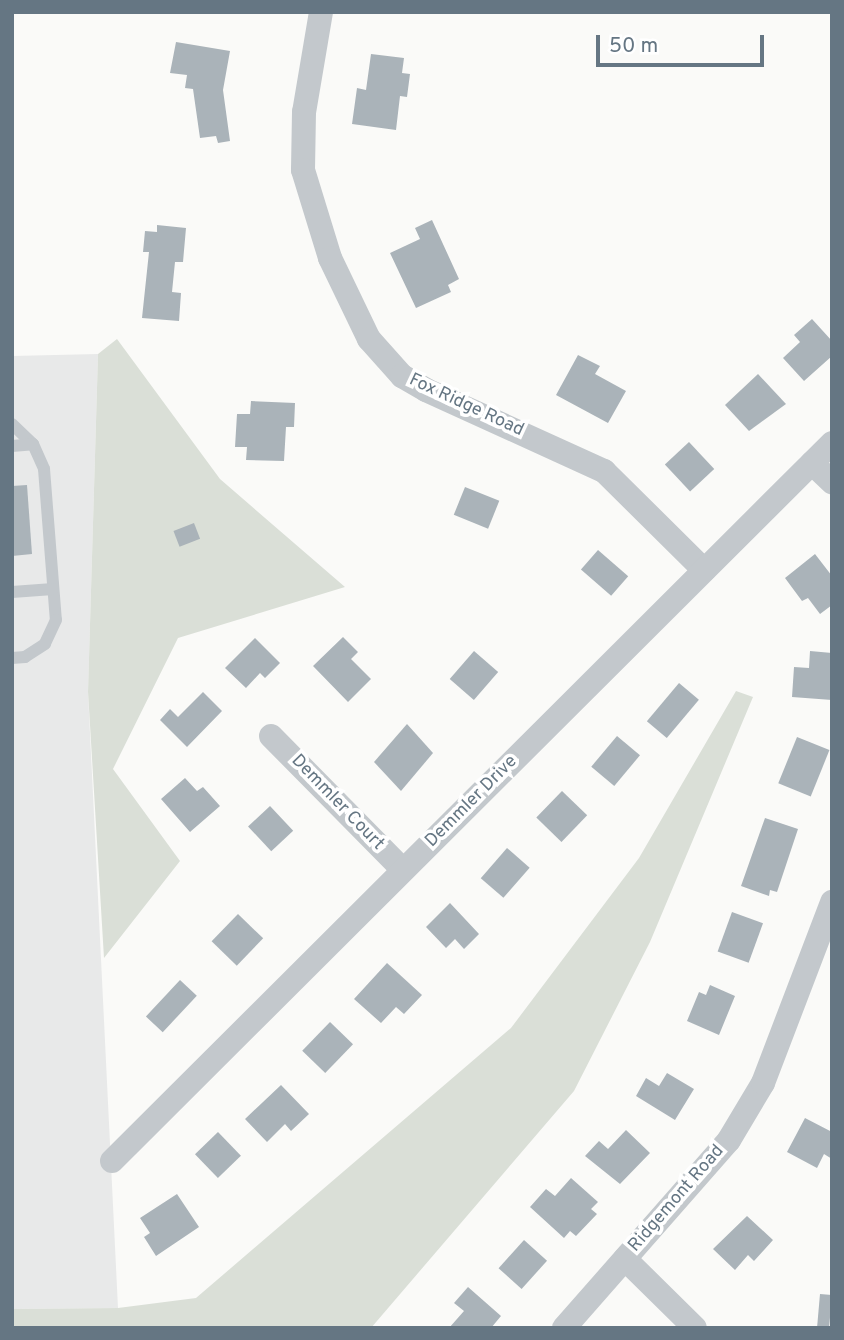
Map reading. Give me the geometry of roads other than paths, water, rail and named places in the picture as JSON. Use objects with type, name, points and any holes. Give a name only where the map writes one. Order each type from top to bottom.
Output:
[{"type":"street","name":"Fox Ridge Road","points":[[321,12],[304,112],[303,170],[330,258],[369,339],[402,376],[426,390],[604,471],[704,570]]},
{"type":"street","name":"Demmler Drive","points":[[112,1161],[832,443]]},
{"type":"street","points":[[812,463],[832,482]]},
{"type":"street","name":"Demmler Court","points":[[271,736],[403,870]]},
{"type":"street","name":"Ridgemont Road","points":[[564,1328],[708,1168],[747,1110],[763,1083],[824,944],[832,902]]},
{"type":"street","points":[[625,1259],[695,1328]]},
{"type":"lane","points":[[12,424],[33,444],[44,469],[56,621],[45,644],[25,657],[12,658]]},
{"type":"lane","points":[[12,446],[33,444]]},
{"type":"lane","points":[[12,592],[53,589]]}]
